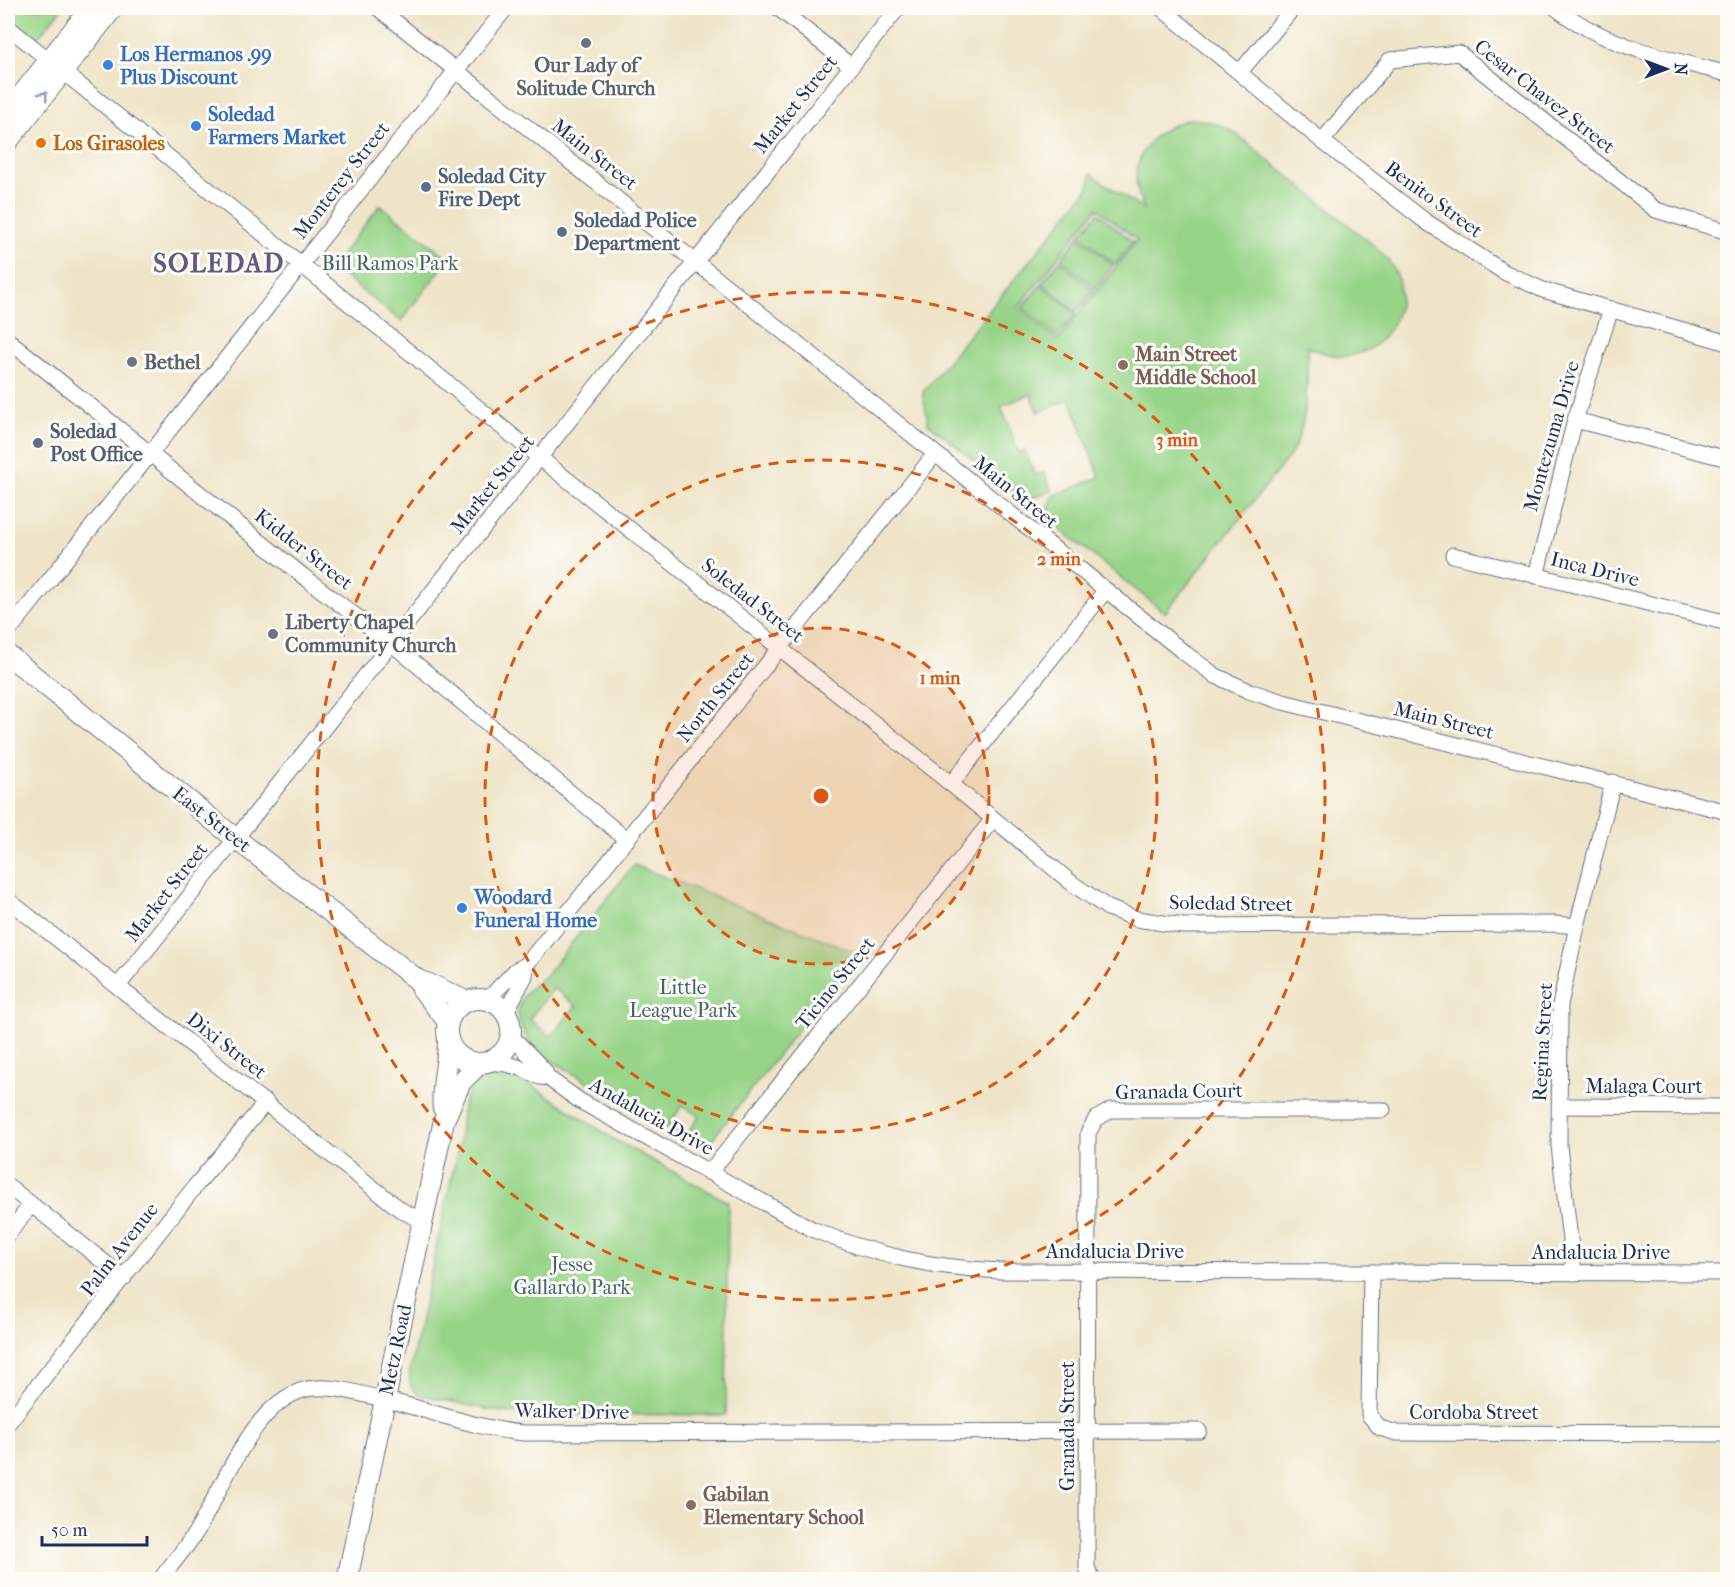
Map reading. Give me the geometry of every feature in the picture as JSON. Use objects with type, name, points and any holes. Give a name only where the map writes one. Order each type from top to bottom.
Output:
[{"type":"main road","points":[[8,141],[92,8]]},
{"type":"main road","points":[[8,112],[113,8]]},
{"type":"main road","name":"East Street","points":[[8,655],[235,838],[419,981],[428,982],[466,1001]]},
{"type":"main road","name":"East Street","points":[[419,981],[448,1032]]},
{"type":"main road","points":[[487,1000],[500,1006],[506,1012],[511,1036],[504,1052],[485,1063],[463,1059],[452,1049],[448,1032],[454,1010],[466,1001],[487,1000]]},
{"type":"main road","name":"Metz Road","points":[[444,1120],[442,1100],[448,1060],[448,1032]]},
{"type":"main road","name":"Metz Road","points":[[346,1580],[444,1120],[458,1087],[471,1070],[485,1063]]},
{"type":"street","name":"Main Street","points":[[378,8],[1105,591],[1216,676],[1249,691],[1283,702],[1728,812]]},
{"type":"street","name":"Monterey Street","points":[[8,632],[506,8]]},
{"type":"street","points":[[777,8],[851,66]]},
{"type":"street","name":"Market Street","points":[[118,986],[898,8]]},
{"type":"street","name":"Benito Street","points":[[1161,8],[1322,141],[1425,221],[1504,272],[1544,290],[1728,343]]},
{"type":"street","points":[[1240,72],[1293,8]]},
{"type":"street","points":[[1556,8],[1601,37],[1728,74]]},
{"type":"street","name":"Soledad Street","points":[[8,27],[540,458],[951,784],[1072,884],[1108,908],[1137,919],[1183,927],[1554,924],[1577,926]]},
{"type":"street","name":"Cesar Chavez Street","points":[[1322,141],[1390,60],[1459,53],[1656,210],[1728,232]]},
{"type":"street","name":"Montezuma Drive","points":[[1536,576],[1575,420],[1611,309]]},
{"type":"street","name":"Kidder Street","points":[[8,340],[303,576],[391,643],[627,840]]},
{"type":"street","points":[[1575,420],[1728,459]]},
{"type":"street","name":"North Street","points":[[487,1000],[516,970],[526,965],[935,454]]},
{"type":"street","name":"Inca Drive","points":[[1453,555],[1728,622]]},
{"type":"street","points":[[951,784],[1105,591]]},
{"type":"street","name":"Regina Street","points":[[1575,1273],[1559,1146],[1560,1005],[1577,926],[1613,783]]},
{"type":"street","name":"Ticino Street","points":[[710,1172],[993,819]]},
{"type":"street","name":"Dixi Street","points":[[8,900],[401,1210],[422,1221]]},
{"type":"street","name":"North Street","points":[[506,1012],[525,976],[526,965]]},
{"type":"street","name":"Andalucia Drive","points":[[511,1036],[544,1070],[548,1078],[580,1101],[812,1229],[850,1245],[926,1264],[968,1270],[1088,1272],[1728,1273]]},
{"type":"street","name":"Andalucia Drive","points":[[485,1063],[524,1069],[540,1077],[548,1078]]},
{"type":"street","name":"Palm Avenue","points":[[8,1423],[197,1184],[266,1102]]},
{"type":"street","name":"Malaga Court","points":[[1560,1106],[1728,1107]]},
{"type":"street","name":"Granada Court","points":[[1088,1272],[1088,1133],[1096,1119],[1111,1110],[1383,1110]]},
{"type":"street","points":[[8,1186],[123,1278]]},
{"type":"street","points":[[8,1234],[31,1205]]},
{"type":"street","name":"Granada Street","points":[[1088,1272],[1087,1568],[1093,1580]]},
{"type":"street","name":"Cordoba Street","points":[[1371,1272],[1370,1415],[1380,1428],[1397,1433],[1728,1434]]},
{"type":"street","name":"Walker Drive","points":[[160,1580],[196,1531],[241,1449],[270,1410],[298,1391],[330,1388],[467,1423],[524,1433],[1199,1431]]},
{"type":"green space","points":[[8,8],[62,8],[36,40],[8,17]]},
{"type":"green space","points":[[1189,119],[1202,120],[1218,124],[1235,133],[1378,249],[1396,274],[1400,298],[1398,311],[1386,335],[1365,351],[1339,356],[1308,347],[1304,415],[1291,454],[1165,613],[1045,517],[1053,496],[1100,477],[1070,399],[1038,412],[1031,394],[1001,406],[1019,453],[1025,451],[1035,475],[1044,472],[1052,491],[1024,501],[928,423],[923,392],[1079,200],[1089,187],[1091,174],[1144,210],[1136,179],[1141,155],[1156,136],[1177,123]],"holes":[[[1097,208],[1137,240],[1058,340],[1018,308]]]},
{"type":"green space","name":"Bill Ramos Park","points":[[380,205],[449,259],[401,321],[332,267]]},
{"type":"green space","points":[[1098,213],[1133,242],[1115,264],[1080,235]]},
{"type":"green space","points":[[1079,237],[1113,265],[1096,288],[1061,259]]},
{"type":"green space","points":[[1060,261],[1094,290],[1076,312],[1042,283]]},
{"type":"green space","points":[[1041,285],[1076,314],[1057,336],[1022,308]]},
{"type":"green space","name":"Little League Park","points":[[634,865],[858,953],[707,1146],[695,1145],[532,1047],[520,1025],[518,1012],[526,992],[546,975]],"holes":[[[554,988],[576,1006],[551,1037],[529,1019]],[[682,1105],[699,1116],[687,1135],[669,1125]]]},
{"type":"green space","name":"Jesse Gallardo Park","points":[[509,1075],[528,1083],[615,1140],[728,1202],[726,1415],[519,1414],[420,1395],[412,1387],[410,1370],[460,1138],[464,1103],[471,1090],[486,1076]]},
{"type":"place","name":"Our Lady of Solitude Church","points":[[586,43]]},
{"type":"place","name":"Los Hermanos .99 Plus Discount","points":[[108,65]]},
{"type":"place","name":"Soledad Farmers Market","points":[[196,126]]},
{"type":"place","name":"Los Girasoles","points":[[41,143]]},
{"type":"place","name":"Soledad City Fire Dept","points":[[426,187]]},
{"type":"place","name":"Soledad Police Department","points":[[562,232]]},
{"type":"place","name":"Bethel","points":[[132,362]]},
{"type":"place","name":"Main Street Middle School","points":[[1123,365]]},
{"type":"place","name":"Soledad Post Office","points":[[38,443]]},
{"type":"place","name":"Liberty Chapel Community Church","points":[[273,634]]},
{"type":"place","name":"Woodard Funeral Home","points":[[462,908]]},
{"type":"place","name":"Gabilan Elementary School","points":[[691,1505]]},
{"type":"district","name":"SOLEDAD","points":[[219,263]]}]
